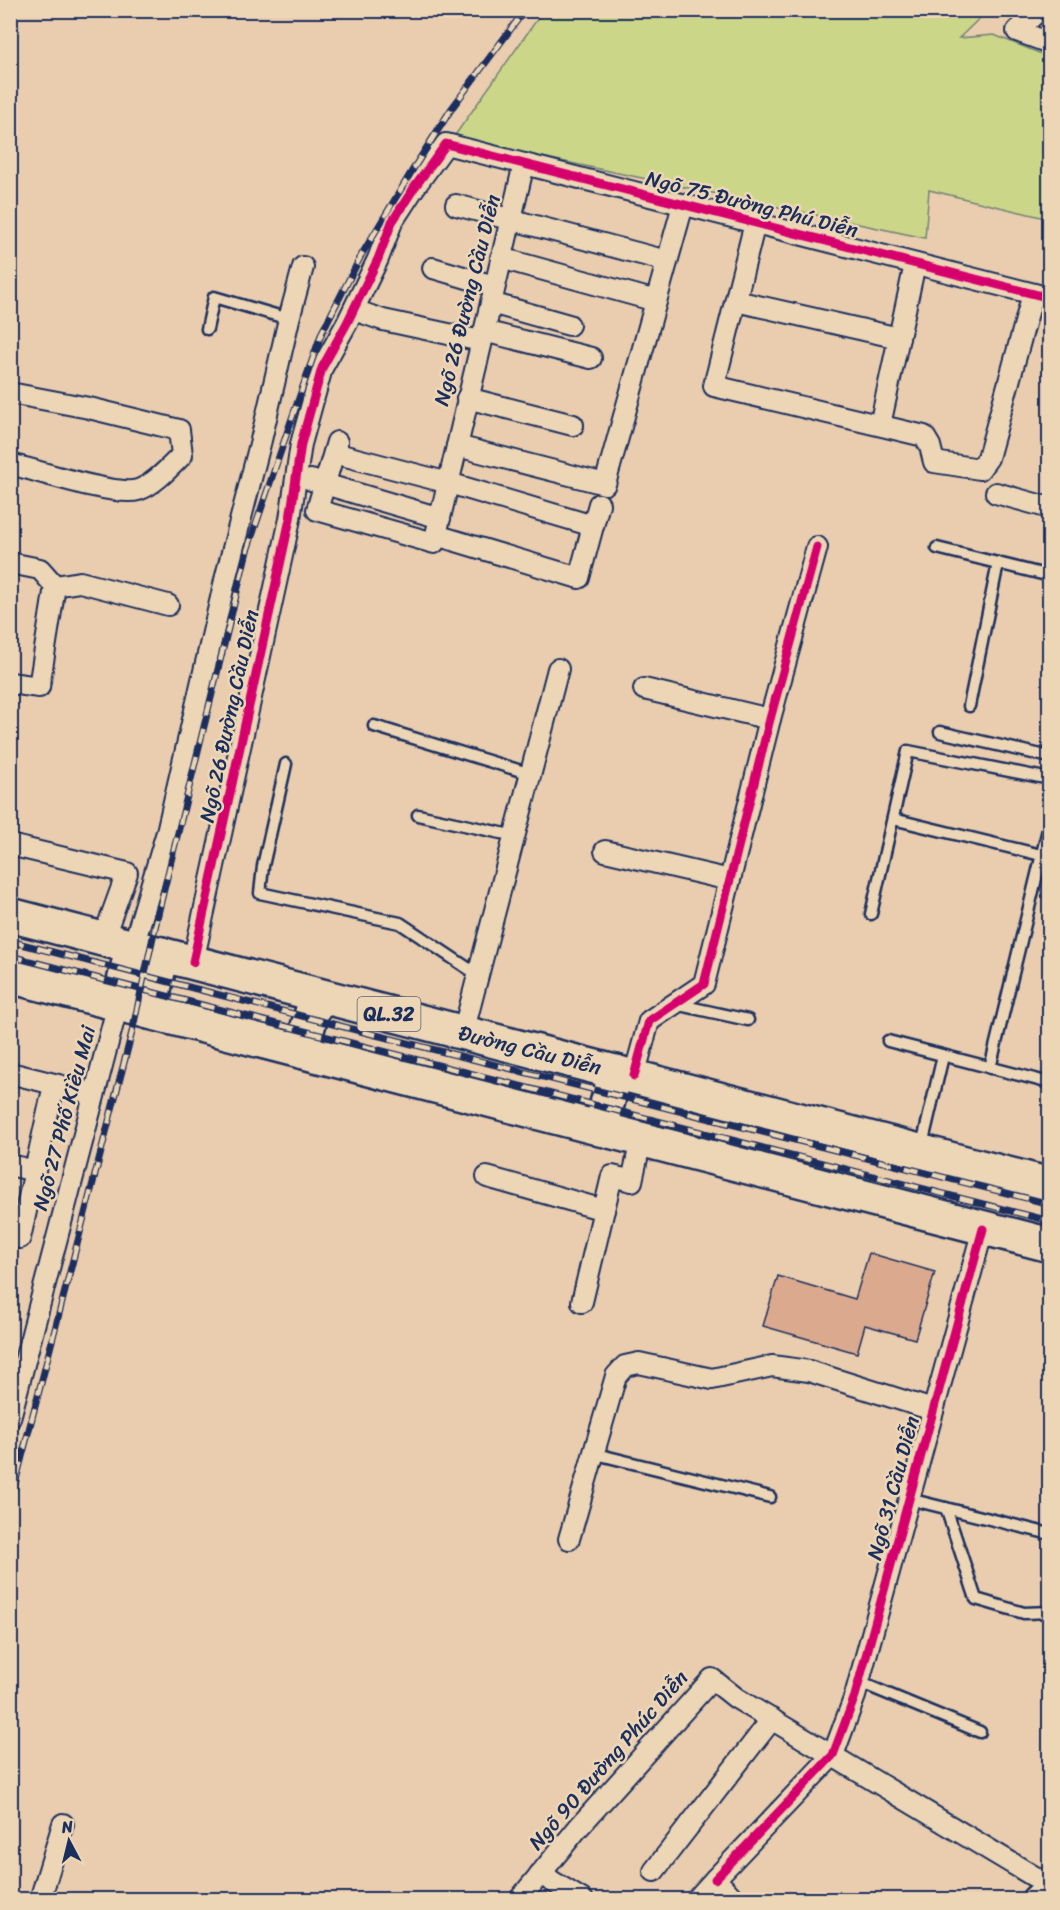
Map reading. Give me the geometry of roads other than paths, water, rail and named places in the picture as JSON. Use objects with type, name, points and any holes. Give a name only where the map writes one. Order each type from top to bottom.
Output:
[{"type":"highway","name":"Đường Cầu Diễn","points":[[10,915],[1050,1185]]},
{"type":"highway","points":[[133,947],[134,1008]]},
{"type":"highway","points":[[10,976],[1050,1245]]},
{"type":"highway","points":[[301,1051],[317,995]]},
{"type":"highway","points":[[600,1129],[625,1074]]},
{"type":"street","points":[[1038,10],[1017,32],[1050,43]]},
{"type":"street","name":"Ngõ 75 Đường Phú Diễn","points":[[446,144],[1041,296]]},
{"type":"street","name":"Ngõ 26 Đường Cầu Diễn","points":[[194,962],[284,544],[301,444],[322,368],[354,310],[378,259],[392,222],[446,144]]},
{"type":"street","name":"Ngõ 26 Đường Cầu Diễn","points":[[438,527],[524,164]]},
{"type":"street","points":[[456,205],[667,261]]},
{"type":"street","points":[[457,447],[605,484],[683,205]]},
{"type":"street","points":[[755,223],[714,386],[924,436],[930,446],[934,462],[980,469],[988,458],[1041,296]]},
{"type":"street","points":[[501,258],[656,301]]},
{"type":"street","points":[[880,425],[915,264]]},
{"type":"street","points":[[133,947],[167,832],[226,576],[303,267]]},
{"type":"street","points":[[433,268],[569,325]]},
{"type":"street","points":[[735,300],[899,338]]},
{"type":"street","points":[[354,310],[383,320],[591,358]]},
{"type":"street","points":[[10,393],[88,408],[179,430],[182,455],[162,475],[138,490],[105,489],[10,464]]},
{"type":"street","points":[[468,398],[573,425]]},
{"type":"street","points":[[438,527],[434,543],[317,510],[336,447],[593,526]]},
{"type":"street","points":[[297,476],[579,578],[599,504]]},
{"type":"street","points":[[996,493],[1050,508]]},
{"type":"street","points":[[625,1074],[649,1021],[704,984],[770,719],[817,547]]},
{"type":"street","points":[[10,563],[40,569],[55,586]]},
{"type":"street","points":[[55,586],[80,582],[168,605]]},
{"type":"street","points":[[10,683],[39,687],[55,586]]},
{"type":"street","points":[[463,1033],[558,669]]},
{"type":"street","points":[[644,689],[770,719]]},
{"type":"street","points":[[10,845],[127,873],[133,947]]},
{"type":"street","points":[[605,851],[730,880]]},
{"type":"street","name":"Ngõ 27 Phố Kiều Mai","points":[[10,1418],[94,1094],[134,1008]]},
{"type":"street","points":[[10,1073],[94,1094]]},
{"type":"street","points":[[20,1238],[54,1085]]},
{"type":"street","points":[[582,1302],[612,1176],[632,1181],[641,1140]]},
{"type":"street","points":[[10,1165],[35,1171]]},
{"type":"street","points":[[487,1177],[604,1210]]},
{"type":"street","name":"Ngõ 31 Cầu Diễn","points":[[833,1755],[859,1682],[983,1229]]},
{"type":"street","points":[[569,1539],[616,1376],[625,1366],[639,1363],[712,1379],[772,1366],[800,1370],[933,1410]]},
{"type":"street","name":"Ngõ 90 Đường Phúc Diễn","points":[[519,1899],[617,1783],[712,1678],[736,1698],[1050,1888]]},
{"type":"street","points":[[654,1871],[771,1719]]},
{"type":"street","points":[[696,1899],[833,1755]]},
{"type":"street","points":[[40,1899],[63,1824]]},
{"type":"street","name":"Ngõ 90 Đường Phúc Diễn","points":[[540,1874],[583,1899]]},
{"type":"street","points":[[715,1879],[735,1899]]},
{"type":"street","points":[[1036,1899],[1050,1888]]},
{"type":"lane","points":[[207,329],[214,297],[289,319]]},
{"type":"lane","points":[[937,548],[1050,576]]},
{"type":"lane","points":[[969,706],[998,563]]},
{"type":"lane","points":[[374,726],[531,774]]},
{"type":"lane","points":[[940,732],[1050,757]]},
{"type":"lane","points":[[871,914],[908,751],[1050,779]]},
{"type":"lane","points":[[286,764],[263,866],[260,893],[400,923],[478,975]]},
{"type":"lane","points":[[418,815],[514,836]]},
{"type":"lane","points":[[892,819],[1041,855]]},
{"type":"lane","points":[[990,1068],[1050,821]]},
{"type":"lane","points":[[675,1004],[748,1020]]},
{"type":"lane","points":[[888,1041],[1050,1083]]},
{"type":"lane","points":[[920,1152],[943,1056]]},
{"type":"lane","points":[[592,1453],[770,1497]]},
{"type":"lane","points":[[909,1499],[1050,1534]]},
{"type":"lane","points":[[946,1508],[976,1599],[1024,1613],[1050,1612]]},
{"type":"lane","points":[[859,1682],[980,1732]]},
{"type":"railway","points":[[10,1503],[132,1032],[159,910],[247,551],[292,418],[322,332],[362,254],[452,108],[525,10]]},
{"type":"railway","points":[[10,941],[1050,1204]]},
{"type":"railway","points":[[10,956],[1050,1221]]}]
